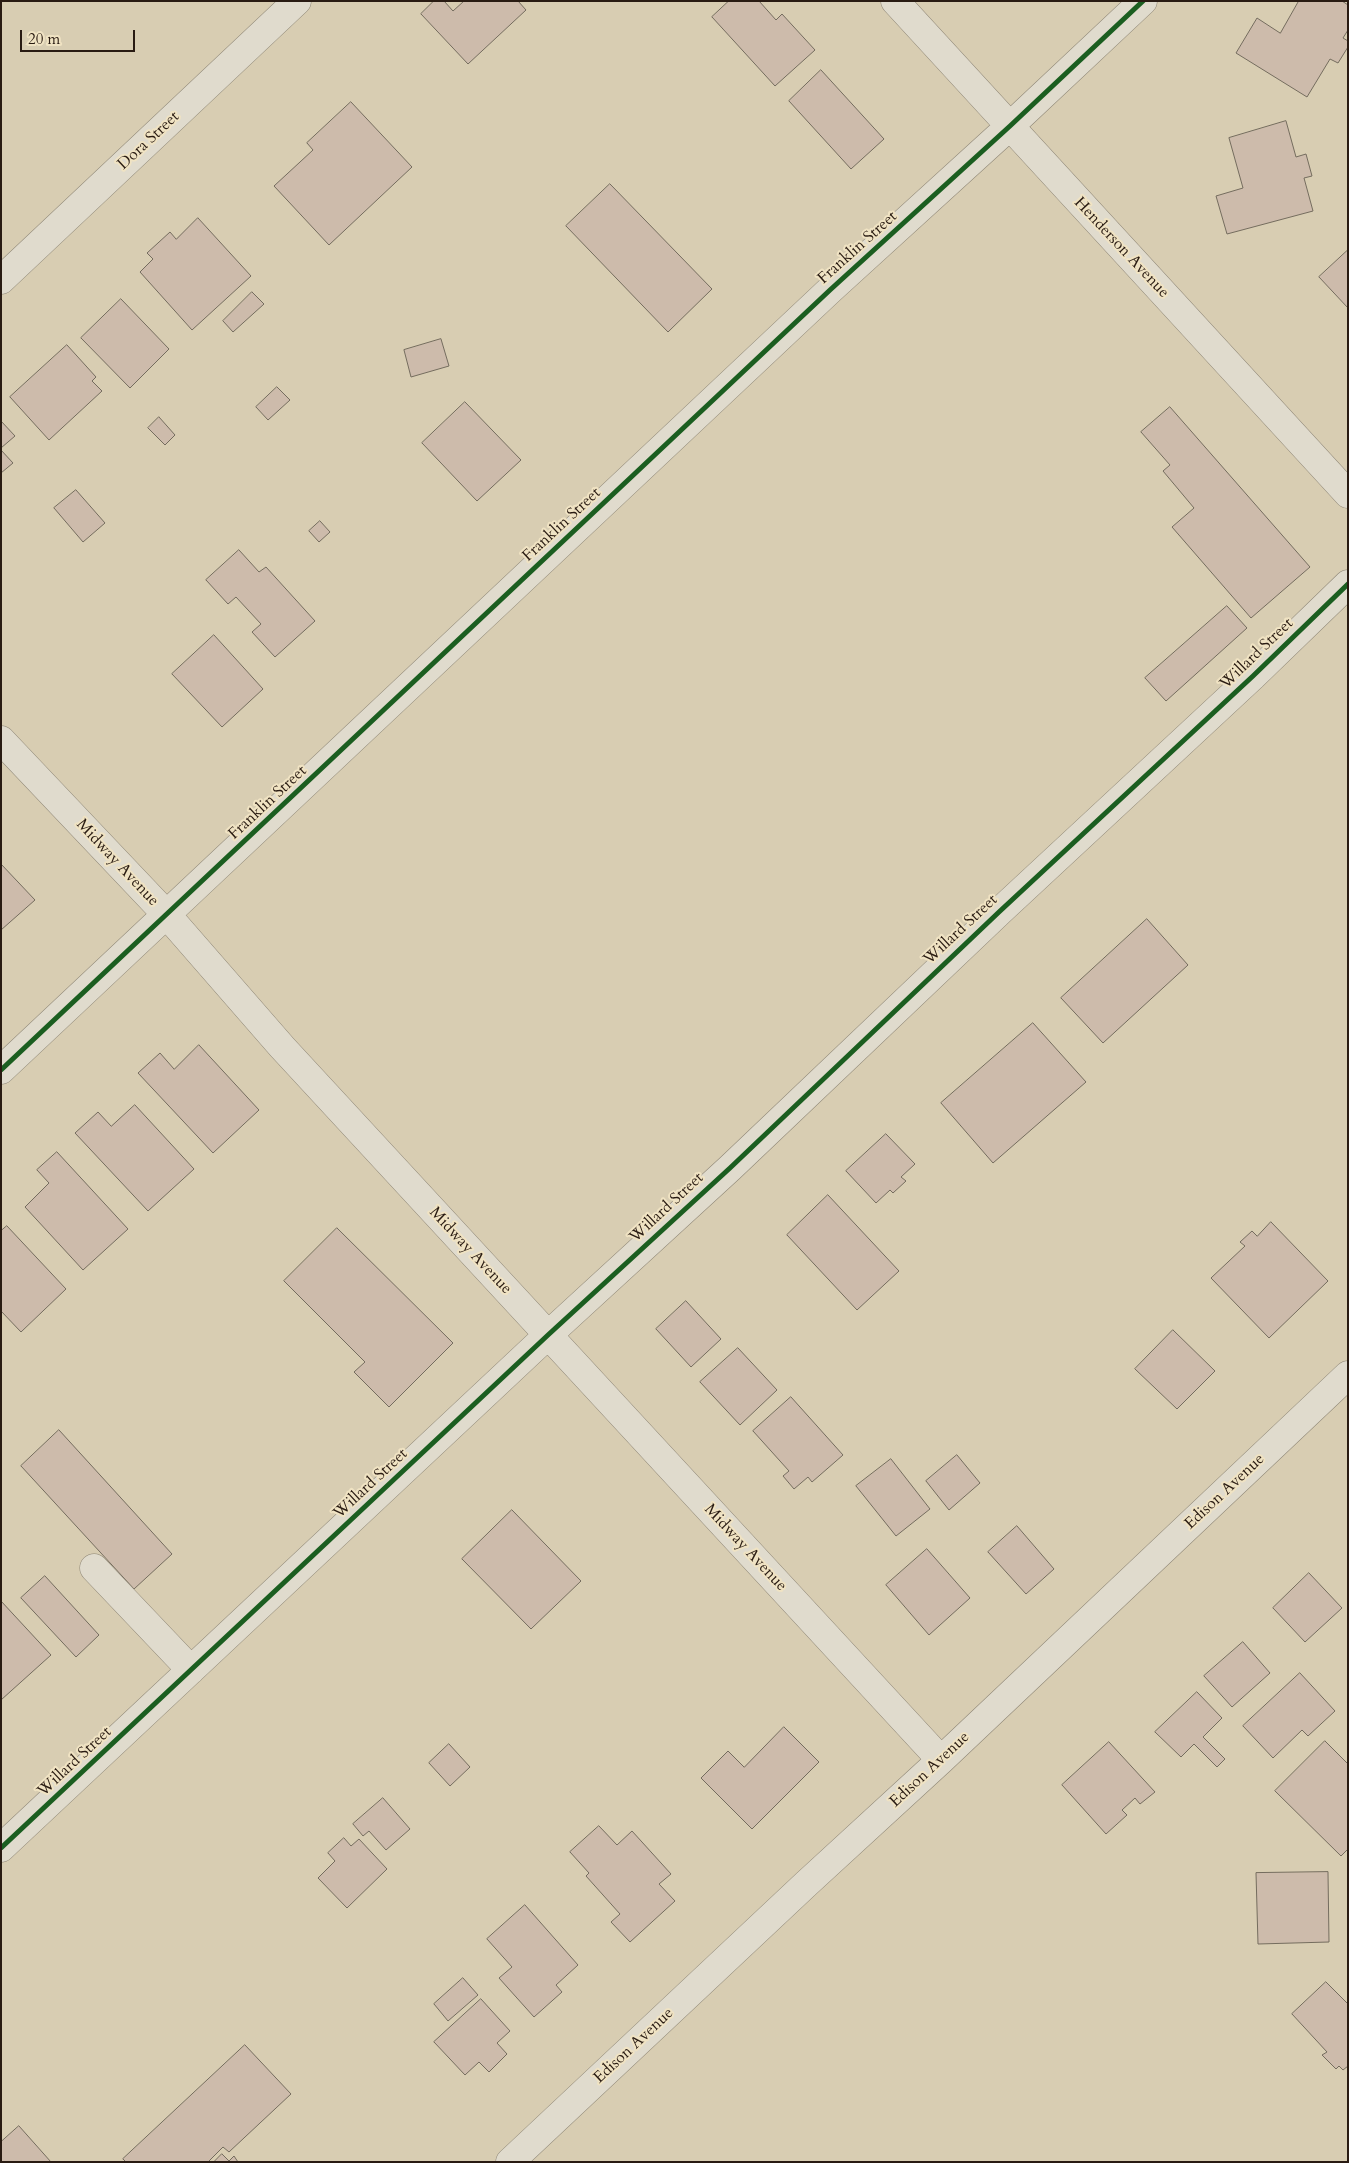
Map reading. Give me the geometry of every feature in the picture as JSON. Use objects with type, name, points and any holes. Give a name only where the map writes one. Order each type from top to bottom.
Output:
[{"type":"street","name":"Dora Street","points":[[1,280],[297,1]]},
{"type":"street","name":"Henderson Avenue","points":[[895,1],[1348,494]]},
{"type":"street","name":"Franklin Street","points":[[1,1070],[830,290],[1010,126],[1143,1]]},
{"type":"street","name":"Willard Street","points":[[1,1848],[548,1335],[730,1168],[999,912],[1253,676],[1348,584]]},
{"type":"street","name":"Midway Avenue","points":[[1,740],[167,915],[282,1046],[941,1760]]},
{"type":"street","name":"Edison Avenue","points":[[510,2162],[941,1760],[1348,1375]]},
{"type":"street","points":[[94,1568],[191,1670]]},
{"type":"building","points":[[434,1],[444,1],[453,11],[464,1],[518,1],[526,10],[468,64],[421,14]]},
{"type":"building","points":[[729,1],[759,1],[776,20],[782,14],[815,50],[775,86],[712,17]]},
{"type":"building","points":[[1299,1],[1342,1],[1348,5],[1348,30],[1343,38],[1348,41],[1348,47],[1338,63],[1330,59],[1307,97],[1236,53],[1257,18],[1280,33]]},
{"type":"building","points":[[821,70],[884,139],[851,169],[789,101]]},
{"type":"building","points":[[351,102],[412,167],[329,245],[274,186],[313,150],[307,143]]},
{"type":"building","points":[[1286,121],[1296,157],[1306,154],[1312,176],[1304,178],[1313,211],[1227,234],[1216,196],[1243,188],[1229,138]]},
{"type":"building","points":[[610,184],[712,289],[668,332],[566,226]]},
{"type":"building","points":[[198,218],[251,276],[192,330],[140,272],[153,259],[147,253],[170,232],[176,239]]},
{"type":"building","points":[[1348,250],[1348,308],[1319,277]]},
{"type":"building","points":[[252,292],[264,304],[233,332],[223,321]]},
{"type":"building","points":[[121,299],[169,349],[130,388],[81,338]]},
{"type":"building","points":[[441,339],[449,366],[411,377],[404,350]]},
{"type":"building","points":[[67,345],[96,377],[92,381],[102,391],[49,440],[10,397]]},
{"type":"building","points":[[277,387],[290,400],[268,420],[256,407]]},
{"type":"building","points":[[465,402],[521,460],[477,501],[422,443]]},
{"type":"building","points":[[1170,407],[1310,567],[1251,618],[1172,527],[1194,508],[1163,471],[1170,465],[1141,432]]},
{"type":"building","points":[[159,417],[175,435],[165,445],[148,428]]},
{"type":"building","points":[[1,421],[15,436],[1,448]]},
{"type":"building","points":[[1,450],[13,463],[1,473]]},
{"type":"building","points":[[76,490],[105,523],[83,542],[54,508]]},
{"type":"building","points":[[320,521],[330,532],[319,542],[309,531]]},
{"type":"building","points":[[239,550],[259,572],[266,567],[315,621],[275,657],[252,632],[261,624],[236,597],[228,604],[206,580]]},
{"type":"building","points":[[1227,606],[1247,628],[1166,701],[1145,678]]},
{"type":"building","points":[[214,635],[263,689],[222,727],[172,674]]},
{"type":"building","points":[[1,864],[35,900],[1,930]]},
{"type":"building","points":[[1147,919],[1188,965],[1103,1043],[1061,998]]},
{"type":"building","points":[[1033,1023],[1086,1082],[993,1163],[941,1103]]},
{"type":"building","points":[[199,1045],[259,1110],[213,1153],[138,1073],[160,1053],[174,1069]]},
{"type":"building","points":[[135,1105],[194,1169],[148,1211],[75,1133],[98,1112],[111,1126]]},
{"type":"building","points":[[886,1134],[915,1164],[901,1177],[906,1181],[893,1193],[890,1190],[876,1203],[846,1171]]},
{"type":"building","points":[[57,1152],[128,1229],[83,1270],[25,1207],[49,1183],[37,1170]]},
{"type":"building","points":[[828,1195],[899,1271],[857,1310],[787,1235]]},
{"type":"building","points":[[1271,1222],[1328,1281],[1269,1338],[1211,1278],[1245,1246],[1240,1242],[1252,1231],[1257,1236]]},
{"type":"building","points":[[7,1226],[66,1289],[21,1332],[1,1311],[1,1231]]},
{"type":"building","points":[[337,1228],[453,1343],[389,1407],[354,1372],[365,1362],[284,1281]]},
{"type":"building","points":[[686,1301],[721,1339],[691,1367],[656,1329]]},
{"type":"building","points":[[1173,1330],[1215,1371],[1177,1409],[1135,1369]]},
{"type":"building","points":[[738,1348],[777,1390],[740,1425],[700,1382]]},
{"type":"building","points":[[791,1397],[843,1455],[812,1482],[808,1477],[794,1489],[783,1476],[789,1471],[753,1431]]},
{"type":"building","points":[[59,1430],[172,1554],[134,1589],[21,1466]]},
{"type":"building","points":[[957,1455],[980,1483],[949,1510],[926,1481]]},
{"type":"building","points":[[891,1459],[930,1509],[896,1536],[856,1486]]},
{"type":"building","points":[[512,1510],[581,1581],[531,1629],[462,1559]]},
{"type":"building","points":[[1017,1526],[1054,1569],[1026,1594],[988,1552]]},
{"type":"building","points":[[927,1549],[970,1598],[929,1635],[886,1585]]},
{"type":"building","points":[[1309,1573],[1342,1608],[1305,1642],[1273,1608]]},
{"type":"building","points":[[45,1576],[99,1635],[76,1657],[21,1598]]},
{"type":"building","points":[[1,1601],[51,1655],[1,1700]]},
{"type":"building","points":[[1243,1642],[1270,1673],[1232,1707],[1204,1676]]},
{"type":"building","points":[[1300,1673],[1335,1711],[1308,1736],[1302,1730],[1273,1758],[1243,1726]]},
{"type":"building","points":[[1197,1692],[1222,1718],[1203,1737],[1225,1759],[1217,1767],[1194,1744],[1181,1757],[1155,1732]]},
{"type":"building","points":[[784,1727],[819,1762],[752,1829],[701,1778],[728,1751],[744,1767]]},
{"type":"building","points":[[1325,1741],[1348,1764],[1348,1849],[1341,1856],[1275,1791]]},
{"type":"building","points":[[1109,1742],[1155,1792],[1140,1804],[1135,1798],[1122,1810],[1127,1815],[1106,1834],[1062,1785]]},
{"type":"building","points":[[449,1744],[470,1767],[450,1786],[429,1763]]},
{"type":"building","points":[[383,1798],[410,1829],[386,1850],[369,1831],[363,1836],[353,1824]]},
{"type":"building","points":[[599,1826],[617,1845],[632,1831],[671,1874],[659,1884],[675,1901],[630,1942],[611,1922],[620,1914],[586,1876],[589,1873],[570,1852]]},
{"type":"building","points":[[344,1838],[351,1846],[359,1839],[387,1869],[347,1908],[318,1878],[335,1861],[328,1853]]},
{"type":"building","points":[[1328,1872],[1329,1942],[1258,1944],[1256,1873]]},
{"type":"building","points":[[525,1905],[578,1965],[556,1985],[562,1992],[534,2017],[499,1978],[512,1967],[487,1939]]},
{"type":"building","points":[[463,1978],[478,1995],[448,2021],[434,2004]]},
{"type":"building","points":[[1326,1982],[1348,2004],[1348,2066],[1343,2070],[1339,2066],[1336,2069],[1322,2055],[1327,2052],[1292,2014]]},
{"type":"building","points":[[481,1999],[510,2031],[497,2043],[507,2054],[489,2072],[479,2062],[465,2075],[434,2042]]},
{"type":"building","points":[[245,2045],[291,2094],[229,2152],[223,2147],[208,2162],[126,2162],[123,2159]]},
{"type":"building","points":[[19,2126],[51,2162],[1,2162],[1,2142]]},
{"type":"building","points":[[222,2154],[229,2161],[234,2156],[238,2162],[214,2162]]},
{"type":"cycle path","points":[[1,1070],[830,290],[1010,126],[1143,1]]},
{"type":"cycle path","points":[[1,1848],[548,1335],[730,1168],[999,912],[1253,676],[1348,584]]}]
